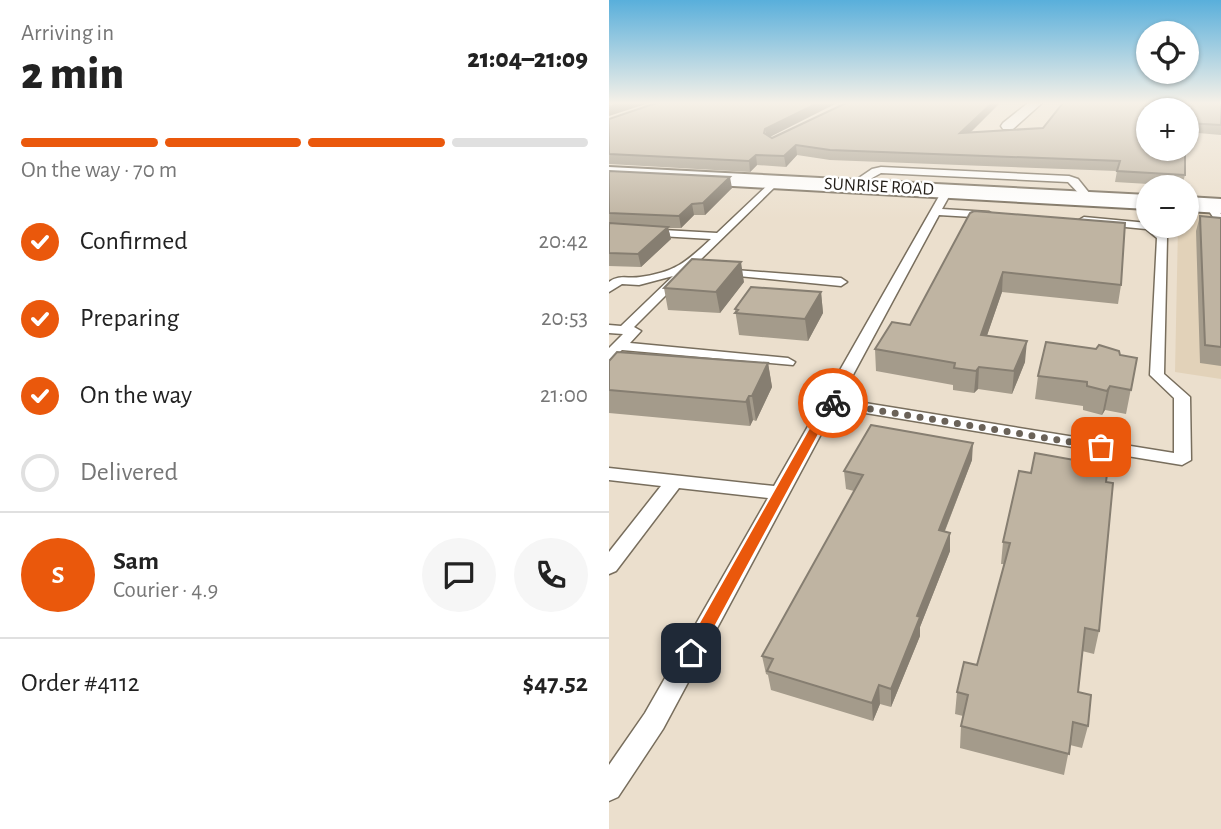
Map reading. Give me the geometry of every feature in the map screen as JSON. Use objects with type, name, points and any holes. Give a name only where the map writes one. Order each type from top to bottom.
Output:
[{"type":"main road","name":"SUNRISE ROAD","points":[[609,173],[1136,201]]},
{"type":"main road","points":[[1199,207],[1217,211]]},
{"type":"lane","points":[[851,186],[881,170],[1069,180],[1075,181],[1090,199]]},
{"type":"lane","points":[[624,330],[693,269],[720,236],[776,182]]},
{"type":"lane","points":[[609,788],[654,721],[947,191]]},
{"type":"lane","points":[[936,212],[1002,216]]},
{"type":"lane","points":[[1067,219],[1136,225]]},
{"type":"lane","points":[[609,230],[720,236]]},
{"type":"lane","points":[[830,402],[1182,460],[1182,397],[1157,375],[1162,238]]},
{"type":"lane","points":[[609,288],[619,280],[639,281],[693,269]]},
{"type":"lane","points":[[712,271],[841,282]]},
{"type":"lane","points":[[609,329],[634,331],[614,351]]},
{"type":"lane","points":[[614,351],[788,362]]},
{"type":"lane","points":[[609,474],[780,493]]},
{"type":"lane","points":[[609,566],[675,480]]},
{"type":"shaded area","points":[[1199,214],[1221,215],[1221,379],[1175,372],[1178,238],[1199,238]]},
{"type":"building","points":[[609,142],[1136,142],[1136,161],[1185,161],[1185,175],[1117,171],[1120,161],[830,150],[796,145],[784,156],[756,155],[749,161],[609,154]]},
{"type":"building","points":[[609,171],[730,177],[703,203],[692,204],[679,216],[609,213]]},
{"type":"building","points":[[974,211],[1125,223],[1121,285],[1003,272],[981,335],[1027,341],[1014,371],[979,367],[976,371],[954,368],[955,363],[875,349],[892,322],[910,325],[970,213]]},
{"type":"building","points":[[1200,216],[1221,218],[1221,347],[1205,345]]},
{"type":"building","points":[[609,223],[668,227],[638,254],[609,253]]},
{"type":"building","points":[[692,259],[741,262],[716,292],[664,288]]},
{"type":"building","points":[[751,287],[821,292],[805,319],[735,313]]},
{"type":"building","points":[[1046,342],[1096,349],[1099,345],[1119,351],[1120,355],[1137,358],[1131,390],[1110,386],[1107,391],[1087,386],[1087,382],[1038,376]]},
{"type":"building","points":[[617,352],[768,363],[752,396],[749,396],[746,402],[609,390],[609,361]]},
{"type":"building","points":[[871,425],[973,443],[939,530],[950,533],[917,616],[920,617],[891,689],[879,685],[872,703],[767,671],[773,659],[762,656],[863,475],[844,471]]},
{"type":"building","points":[[1035,453],[1108,466],[1106,482],[1113,483],[1099,631],[1085,628],[1078,692],[1091,695],[1088,726],[1073,722],[1069,754],[961,726],[968,695],[957,692],[964,662],[977,665],[1010,543],[1003,542],[1019,471],[1031,473]]},
{"type":"way so far","points":[[833,403],[1101,447]]},
{"type":"route","points":[[691,653],[830,402],[833,403]]}]
